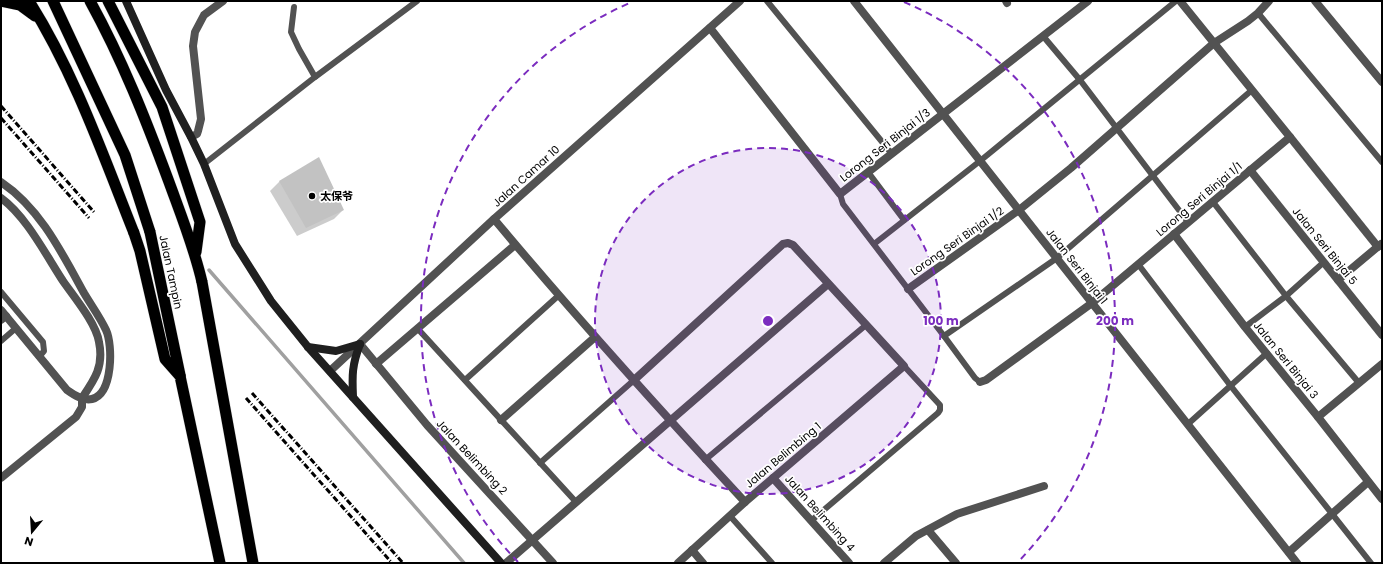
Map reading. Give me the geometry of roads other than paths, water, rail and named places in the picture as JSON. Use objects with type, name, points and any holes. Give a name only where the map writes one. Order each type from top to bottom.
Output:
[{"type":"highway","points":[[1,1],[20,5],[27,9],[44,24]]},
{"type":"highway","points":[[29,1],[44,24],[66,67],[134,233],[140,251],[166,359],[180,376]]},
{"type":"highway","points":[[44,24],[52,1]]},
{"type":"highway","name":"Jalan Tampin","points":[[52,1],[125,155],[150,232],[220,563]]},
{"type":"highway","points":[[90,1],[109,36],[149,129],[196,255],[253,563]]},
{"type":"highway","points":[[108,1],[162,107],[200,222],[196,255]]},
{"type":"main road","points":[[126,1],[166,90],[204,164],[236,244],[271,301],[308,347],[501,563]]},
{"type":"main road","points":[[308,347],[336,351],[360,344]]},
{"type":"main road","points":[[353,397],[352,373],[360,344]]},
{"type":"street","points":[[191,137],[197,134],[201,119],[194,46],[195,32],[204,15],[223,1]]},
{"type":"street","name":"Jalan Camar 10","points":[[330,371],[494,220],[740,1]]},
{"type":"street","name":"Jalan Seri Binjai 1","points":[[854,1],[1297,563]]},
{"type":"street","name":"Lorong Seri Binjai 1/3","points":[[840,194],[1088,1]]},
{"type":"street","points":[[1180,1],[1380,245],[1338,280]]},
{"type":"street","name":"Lorong Seri Binjai 1/2","points":[[908,289],[1019,210],[1118,128],[1214,43],[1258,13],[1269,1]]},
{"type":"street","points":[[1315,1],[1382,82]]},
{"type":"street","points":[[710,28],[840,194]]},
{"type":"street","name":"Lorong Seri Binjai 1/1","points":[[980,382],[986,380],[1092,303],[1290,137]]},
{"type":"street","name":"Jalan Seri Binjai 5","points":[[1250,170],[1382,335]]},
{"type":"street","points":[[1,182],[10,188],[29,206],[58,246],[106,331],[110,350],[109,371],[106,385],[102,392],[93,399],[82,398],[67,390],[16,328],[3,315]]},
{"type":"street","points":[[1,198],[8,203],[32,232],[91,322],[99,341],[100,362],[99,371],[82,398],[82,406],[76,417],[1,478]]},
{"type":"street","points":[[494,220],[594,338],[744,502]]},
{"type":"street","name":"Jalan Seri Binjai 3","points":[[1174,234],[1245,327],[1382,499]]},
{"type":"street","points":[[633,381],[783,244],[788,243],[793,245],[904,366]]},
{"type":"street","points":[[376,364],[515,245]]},
{"type":"street","points":[[506,563],[828,284]]},
{"type":"street","points":[[501,420],[594,338]]},
{"type":"street","name":"Jalan Belimbing 2","points":[[360,344],[427,425],[533,539],[553,563]]},
{"type":"street","points":[[1318,417],[1382,364]]},
{"type":"street","name":"Jalan Belimbing 1","points":[[678,563],[744,502],[904,366]]},
{"type":"street","name":"Jalan Belimbing 4","points":[[773,478],[849,563]]},
{"type":"street","points":[[1289,552],[1368,482]]},
{"type":"street","points":[[884,563],[916,536],[957,514],[1044,486]]},
{"type":"street","points":[[928,530],[956,563]]},
{"type":"street","points":[[692,550],[703,563]]},
{"type":"lane","points":[[204,164],[315,77],[417,1]]},
{"type":"lane","points":[[767,1],[892,154]]},
{"type":"lane","points":[[874,244],[980,161],[1176,1]]},
{"type":"lane","points":[[294,7],[291,32],[315,77]]},
{"type":"lane","points":[[1258,13],[1382,162]]},
{"type":"lane","points":[[1043,36],[1118,128],[1188,222]]},
{"type":"lane","points":[[944,336],[1057,258],[1252,90]]},
{"type":"lane","points":[[868,172],[904,220]]},
{"type":"lane","points":[[840,194],[843,204],[975,378],[980,382]]},
{"type":"lane","points":[[1213,202],[1286,296],[1359,383]]},
{"type":"lane","points":[[1245,327],[1286,296],[1324,262]]},
{"type":"lane","points":[[1138,264],[1230,386],[1370,563]]},
{"type":"lane","points":[[1,292],[43,342],[44,352],[39,357]]},
{"type":"lane","points":[[465,380],[558,296]]},
{"type":"lane","points":[[705,460],[866,325]]},
{"type":"lane","points":[[1,341],[16,328]]},
{"type":"lane","points":[[418,329],[576,502]]},
{"type":"lane","points":[[1188,424],[1267,353]]},
{"type":"lane","points":[[812,520],[938,414],[940,405],[904,366]]},
{"type":"lane","points":[[540,463],[633,381]]},
{"type":"lane","points":[[730,516],[772,563]]},
{"type":"waterway","points":[[209,270],[464,563]]},
{"type":"railway","points":[[1,106],[94,212]]},
{"type":"railway","points":[[1,118],[89,218]]},
{"type":"railway","points":[[252,393],[403,563]]},
{"type":"railway","points":[[246,398],[392,563]]},
{"type":"place","name":"太保爷","points":[[312,196]]}]
